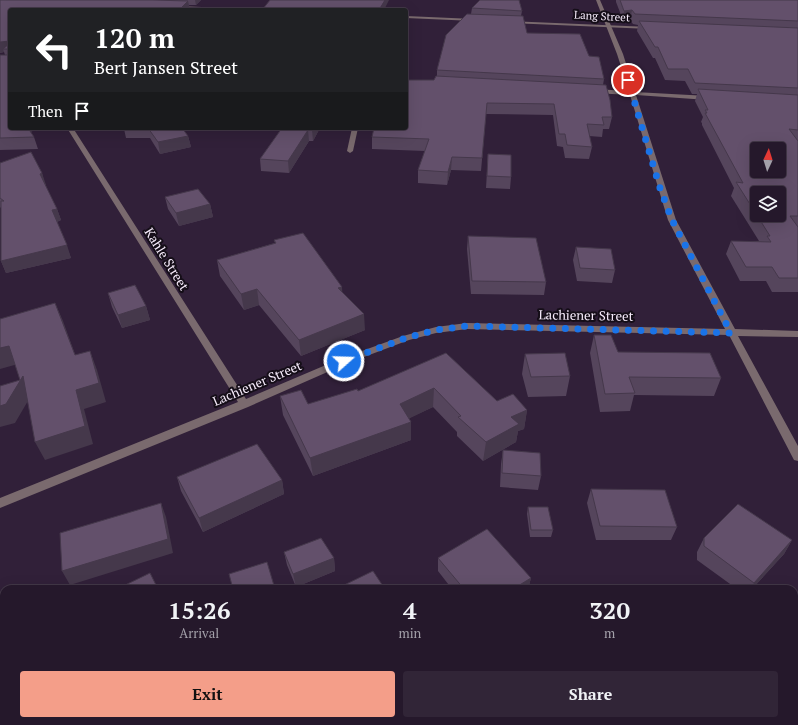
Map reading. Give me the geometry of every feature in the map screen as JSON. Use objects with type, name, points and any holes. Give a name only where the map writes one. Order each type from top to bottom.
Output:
[{"type":"street","points":[[598,0],[611,26],[633,93],[660,188],[672,220],[798,457]]},
{"type":"street","points":[[173,7],[184,8]]},
{"type":"street","points":[[408,17],[477,20]]},
{"type":"street","name":"Lang Street","points":[[500,21],[658,29]]},
{"type":"street","points":[[586,91],[712,98]]},
{"type":"street","name":"Kahle Street","points":[[71,130],[244,404]]},
{"type":"street","points":[[350,152],[355,130]]},
{"type":"street","name":"Lachiener Street","points":[[0,503],[244,404],[344,361],[406,338],[436,330],[467,326],[798,334]]},
{"type":"building","points":[[0,0],[188,1],[181,8],[8,8],[8,41],[0,42]]},
{"type":"building","points":[[270,0],[385,0],[380,8],[264,8]]},
{"type":"building","points":[[480,0],[519,0],[522,11],[472,8]]},
{"type":"building","points":[[620,0],[798,0],[798,21],[635,14],[632,10],[624,11]]},
{"type":"building","points":[[467,14],[523,16],[527,33],[580,34],[589,56],[599,57],[604,79],[437,70],[446,35]]},
{"type":"building","points":[[639,21],[798,28],[798,88],[695,83],[688,69],[668,69],[658,47],[655,47]]},
{"type":"building","points":[[8,45],[8,49],[3,49]]},
{"type":"building","points":[[0,55],[8,55],[8,130],[29,130],[34,137],[0,138]]},
{"type":"building","points":[[436,76],[606,85],[612,117],[602,117],[604,125],[587,124],[592,147],[567,145],[565,134],[559,134],[554,104],[487,103],[482,158],[452,157],[448,172],[418,170],[429,139],[372,137],[374,130],[408,130],[408,80],[434,80]]},
{"type":"building","points":[[698,89],[798,95],[798,130],[789,129],[798,141],[798,216],[790,216],[798,227],[798,278],[779,278],[772,267],[746,267],[731,241],[771,242],[767,236],[770,236],[761,222],[786,222],[786,186],[750,186],[750,204],[736,182],[743,183],[705,113],[707,113],[705,110],[708,110]]},
{"type":"building","points":[[149,130],[184,130],[188,136],[158,142]]},
{"type":"building","points":[[281,130],[308,130],[288,161],[260,159]]},
{"type":"building","points":[[31,152],[42,173],[40,174],[57,209],[52,210],[67,245],[1,261],[1,201],[4,201],[0,198],[0,163]]},
{"type":"building","points":[[488,154],[511,155],[511,177],[487,176]]},
{"type":"building","points":[[198,189],[210,204],[176,213],[165,197]]},
{"type":"building","points":[[303,233],[342,287],[338,288],[364,314],[299,340],[257,289],[241,294],[217,260],[276,243],[274,240]]},
{"type":"building","points":[[468,236],[536,238],[546,282],[472,281]]},
{"type":"building","points":[[576,247],[611,249],[615,270],[580,268]]},
{"type":"building","points":[[135,285],[146,306],[118,315],[108,293]]},
{"type":"building","points":[[55,303],[75,355],[90,351],[99,383],[76,390],[85,426],[35,442],[23,376],[6,404],[0,406],[0,386],[20,380],[9,346],[0,348],[0,319]]},
{"type":"building","points":[[594,335],[611,335],[618,352],[710,353],[721,378],[629,377],[635,393],[605,394]]},
{"type":"building","points":[[446,353],[497,401],[513,394],[527,410],[511,417],[519,424],[486,442],[458,417],[461,416],[434,388],[400,404],[411,422],[310,458],[280,396],[301,390],[308,404],[357,389],[358,391]]},
{"type":"building","points":[[565,353],[570,376],[531,377],[525,354]]},
{"type":"building","points":[[257,444],[282,480],[199,518],[177,477]]},
{"type":"building","points":[[503,450],[540,453],[541,476],[502,473]]},
{"type":"building","points":[[591,489],[665,490],[677,527],[600,526]]},
{"type":"building","points":[[161,503],[168,539],[62,571],[60,533]]},
{"type":"building","points":[[738,504],[792,540],[754,583],[704,546],[704,538]]},
{"type":"building","points":[[528,507],[548,507],[553,530],[531,530]]},
{"type":"building","points":[[487,529],[531,578],[520,585],[461,585],[438,558]]},
{"type":"building","points":[[321,538],[334,558],[293,574],[284,552]]},
{"type":"building","points":[[267,562],[274,585],[232,585],[229,574]]},
{"type":"building","points":[[373,571],[382,585],[344,585]]},
{"type":"building","points":[[150,573],[156,585],[125,585]]},
{"type":"route","points":[[344,361],[406,338],[436,330],[467,326],[731,333],[672,220],[660,188],[628,80]]}]
